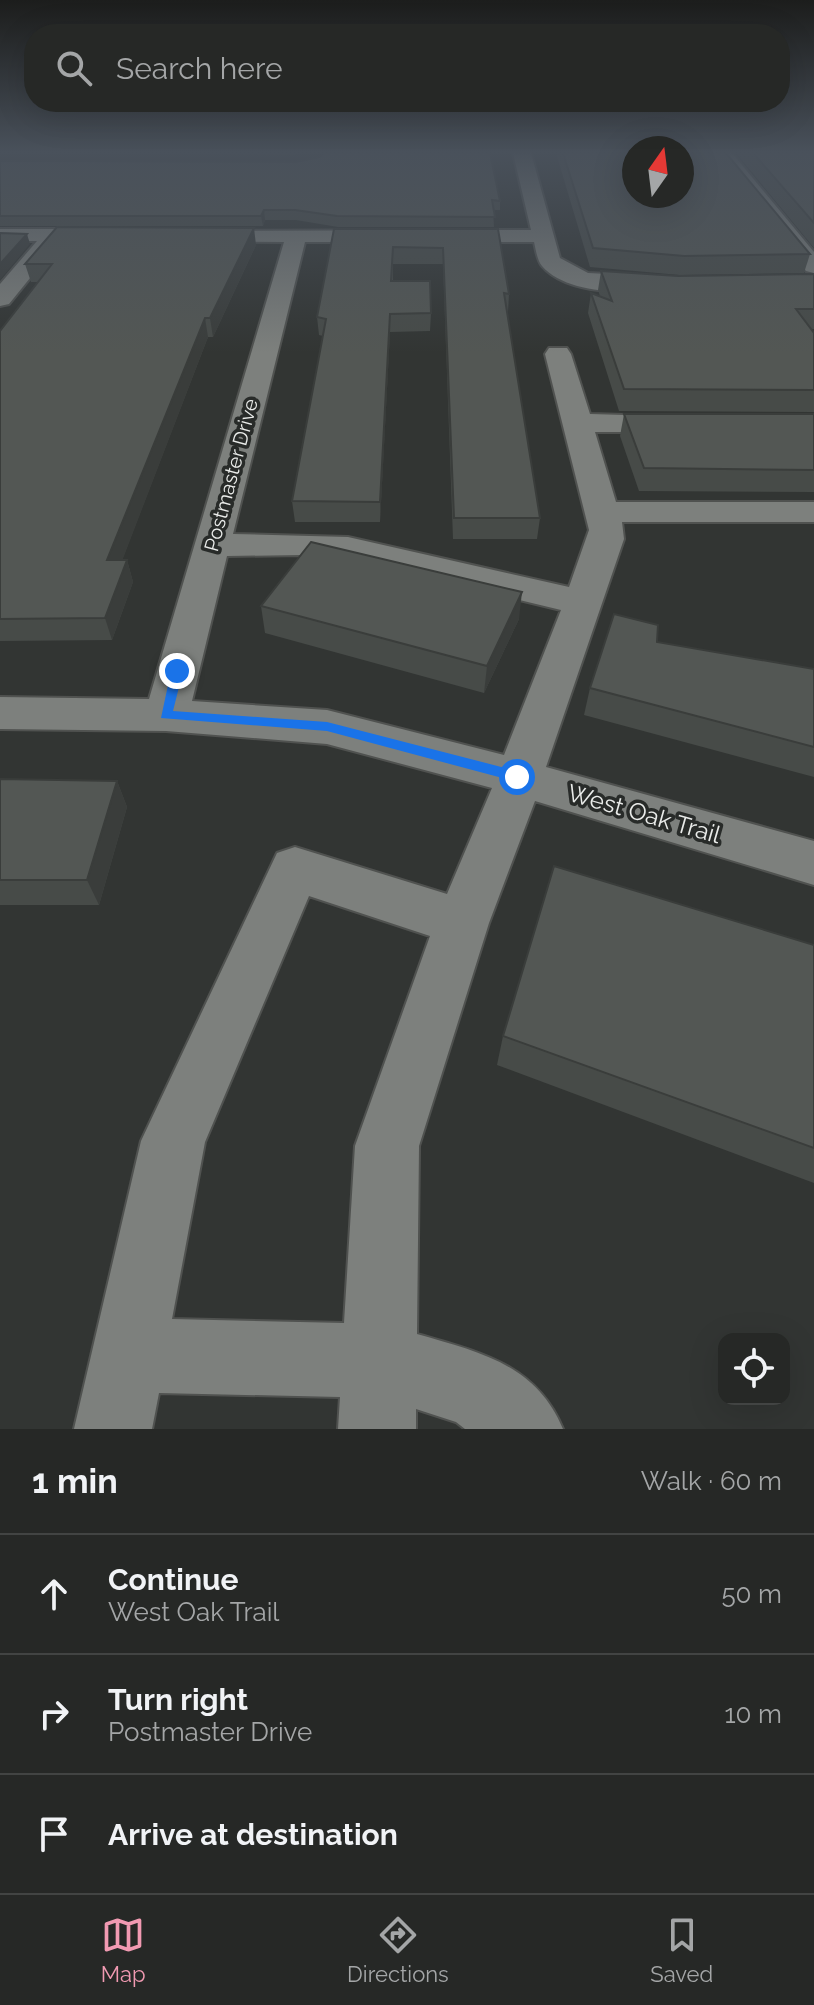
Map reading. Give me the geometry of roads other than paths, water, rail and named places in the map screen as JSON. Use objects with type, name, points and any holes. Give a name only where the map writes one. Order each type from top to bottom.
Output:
[{"type":"street","points":[[539,220],[550,261],[568,274],[612,282],[674,282]]},
{"type":"street","points":[[769,220],[809,277]]},
{"type":"street","points":[[0,235],[129,235]]},
{"type":"street","points":[[0,299],[54,235]]},
{"type":"street","points":[[175,235],[543,236]]},
{"type":"street","name":"Postmaster Drive","points":[[166,715],[296,236]]},
{"type":"street","points":[[378,1395],[387,1146],[462,923],[584,603],[603,551],[607,530],[558,354]]},
{"type":"street","points":[[577,423],[719,424]]},
{"type":"street","points":[[602,512],[814,512]]},
{"type":"street","points":[[212,545],[302,544],[348,548],[584,603]]},
{"type":"street","name":"West Oak Trail","points":[[0,713],[166,715],[327,727],[517,777],[814,863]]},
{"type":"street","points":[[113,1429],[173,1141],[295,869],[462,923]]},
{"type":"street","points":[[128,1355],[378,1395],[478,1390],[524,1429]]}]
